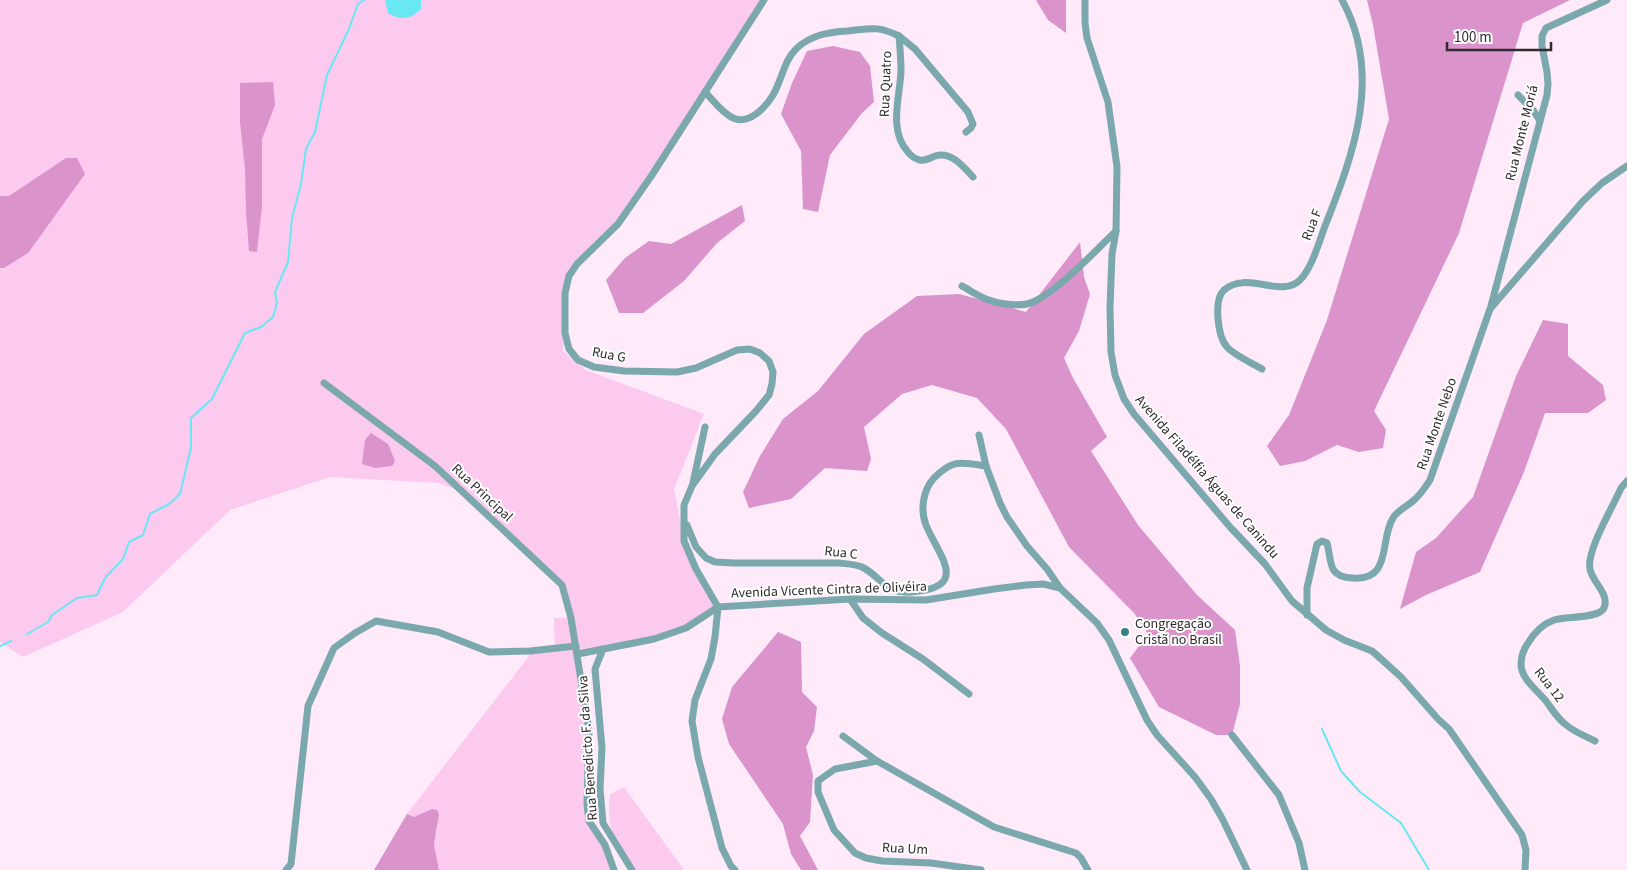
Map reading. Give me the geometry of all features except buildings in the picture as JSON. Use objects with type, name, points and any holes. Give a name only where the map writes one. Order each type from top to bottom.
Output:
[{"type":"street","name":"Rua G","points":[[718,607],[696,569],[684,541],[684,505],[692,486],[716,454],[756,412],[769,395],[773,372],[769,360],[760,353],[750,349],[737,350],[696,368],[677,372],[624,371],[594,367],[578,360],[569,349],[564,334],[565,292],[569,276],[577,264],[618,224],[652,175],[764,0]]},
{"type":"street","name":"Avenida Filadélfia Águas de Canindu","points":[[1085,0],[1085,23],[1108,102],[1118,167],[1116,231],[1112,254],[1111,352],[1115,375],[1124,399],[1134,414],[1230,527],[1265,564],[1292,601],[1326,630],[1372,652],[1380,658],[1401,677],[1449,729],[1522,835],[1526,850],[1524,870]]},
{"type":"street","name":"Rua F","points":[[1262,369],[1228,349],[1224,343],[1218,318],[1218,298],[1225,289],[1236,284],[1260,283],[1280,287],[1292,286],[1298,282],[1309,267],[1340,189],[1353,150],[1360,118],[1362,83],[1359,47],[1351,18],[1342,0]]},
{"type":"street","name":"Rua Monte Moriá","points":[[1490,308],[1539,119],[1547,95],[1548,84],[1542,36],[1546,28],[1607,0]]},
{"type":"street","name":"Rua Quatro","points":[[705,92],[732,118],[743,120],[753,116],[763,107],[773,95],[789,59],[796,49],[813,37],[829,32],[877,28],[888,31],[899,36],[901,69],[896,119],[901,143],[913,157],[920,160],[945,155],[952,157],[973,177]]},
{"type":"street","points":[[899,36],[915,49],[968,112],[973,124],[966,132]]},
{"type":"street","points":[[1518,95],[1539,119]]},
{"type":"street","name":"Rua Monte Nebo","points":[[1307,614],[1307,588],[1315,552],[1320,541],[1327,543],[1332,568],[1336,574],[1345,578],[1358,579],[1370,576],[1380,567],[1392,519],[1424,490],[1430,480],[1490,308],[1583,201],[1602,183],[1627,166]]},
{"type":"street","points":[[962,286],[988,300],[1007,304],[1026,304],[1045,295],[1116,231]]},
{"type":"street","name":"Rua Principal","points":[[324,383],[435,466],[562,585],[577,650],[589,730],[587,804],[589,821],[605,845],[614,870]]},
{"type":"street","points":[[692,486],[705,427]]},
{"type":"street","points":[[979,435],[986,466],[1007,517],[1027,546],[1048,569],[1060,588],[1091,618],[1109,640],[1147,720],[1157,735],[1195,777],[1210,798],[1247,870]]},
{"type":"street","name":"Rua C","points":[[684,505],[687,530],[696,547],[706,558],[715,562],[853,564],[862,567],[894,591],[930,590],[942,583],[946,567],[942,555],[926,525],[923,512],[924,496],[930,482],[949,465],[968,463],[986,466]]},
{"type":"street","name":"Rua 12","points":[[1595,741],[1563,723],[1528,681],[1520,665],[1522,654],[1529,641],[1544,625],[1554,620],[1601,612],[1605,606],[1604,597],[1590,571],[1589,561],[1594,545],[1621,488],[1627,481]]},
{"type":"street","name":"Avenida Vicente Cintra de Olivéira","points":[[286,870],[291,864],[308,706],[334,648],[376,620],[438,632],[489,652],[603,649],[654,639],[686,628],[718,607],[850,599],[926,600],[994,589],[1043,584],[1060,588]]},
{"type":"street","points":[[850,599],[863,618],[882,633],[923,659],[969,694]]},
{"type":"street","points":[[718,607],[711,659],[695,700],[692,721],[698,757],[722,848],[730,866],[735,870]]},
{"type":"street","name":"Rua Benedicto F. da Silva","points":[[603,649],[595,669],[602,748],[600,789],[603,823],[632,870]]},
{"type":"street","points":[[1232,735],[1279,795],[1299,843],[1305,870]]},
{"type":"street","points":[[844,736],[877,761],[994,827],[1076,852],[1088,870]]},
{"type":"street","name":"Rua Um","points":[[877,761],[835,769],[818,781],[818,792],[834,830],[850,847],[866,858],[882,862],[931,863],[981,870]]},
{"type":"shaded area","points":[[0,0],[761,0],[618,224],[569,276],[563,351],[586,370],[704,414],[674,489],[684,541],[718,607],[686,628],[578,654],[589,730],[589,821],[614,870],[439,870],[434,845],[438,826],[420,815],[413,817],[407,814],[529,656],[530,651],[555,648],[554,618],[571,618],[562,585],[463,492],[439,483],[330,477],[230,510],[123,612],[23,657],[0,642]]},
{"type":"shaded area","points":[[1036,0],[1066,0],[1066,33],[1048,20]]},
{"type":"shaded area","points":[[1367,0],[1570,0],[1523,23],[1459,233],[1374,411],[1386,430],[1383,448],[1359,452],[1337,445],[1305,461],[1280,466],[1267,446],[1289,415],[1327,320],[1389,119]]},
{"type":"shaded area","points":[[833,46],[860,52],[870,66],[874,102],[862,113],[830,155],[818,212],[803,209],[801,151],[781,114],[792,83],[807,51]]},
{"type":"shaded area","points":[[273,82],[275,105],[262,139],[262,206],[257,252],[249,251],[245,169],[240,122],[240,83]]},
{"type":"shaded area","points":[[66,158],[77,158],[85,174],[28,253],[4,268],[0,268],[0,196],[9,196]]},
{"type":"shaded area","points":[[742,205],[745,221],[717,243],[684,281],[643,313],[619,313],[606,280],[625,258],[649,241],[671,244]]},
{"type":"shaded area","points":[[1080,242],[1084,277],[1090,294],[1079,331],[1064,358],[1073,378],[1107,437],[1091,451],[1138,525],[1197,595],[1235,630],[1240,666],[1240,704],[1232,735],[1216,735],[1159,707],[1130,658],[1148,634],[1134,613],[1069,547],[1006,429],[977,398],[932,385],[902,394],[864,427],[871,459],[867,471],[825,468],[791,499],[749,508],[743,492],[760,456],[783,419],[818,391],[864,334],[917,296],[959,294],[1026,312]]},
{"type":"shaded area","points":[[1543,320],[1568,324],[1568,356],[1603,385],[1606,400],[1588,413],[1545,413],[1524,472],[1480,572],[1426,595],[1400,609],[1416,552],[1436,538],[1473,497],[1516,376]]},
{"type":"shaded area","points":[[371,433],[388,444],[395,461],[392,466],[375,468],[362,464],[365,440]]},
{"type":"shaded area","points":[[778,632],[801,642],[802,692],[817,707],[814,731],[806,747],[813,775],[810,822],[800,836],[818,870],[801,870],[791,854],[783,824],[729,744],[722,719],[732,687]]},
{"type":"shaded area","points":[[624,787],[684,870],[632,870],[616,843],[609,816],[610,794]]},
{"type":"shaded area","points":[[432,809],[437,810],[439,814],[434,845],[439,870],[374,870],[407,814],[414,817]]},
{"type":"water","points":[[385,0],[421,0],[421,9],[405,18],[392,16],[388,13]]},
{"type":"waterway","points":[[27,634],[48,622],[52,615],[77,598],[97,595],[105,578],[123,559],[129,542],[143,535],[150,514],[169,504],[180,494],[191,448],[191,418],[212,399],[245,333],[261,327],[273,317],[277,303],[275,292],[288,262],[292,218],[301,184],[306,149],[315,132],[327,75],[349,29],[358,4],[364,0]]},
{"type":"waterway","points":[[0,646],[11,641]]},
{"type":"waterway","points":[[1322,729],[1341,771],[1360,792],[1401,823],[1429,870]]},
{"type":"place","name":"Congregação Cristã no Brasil","points":[[1125,632]]}]
